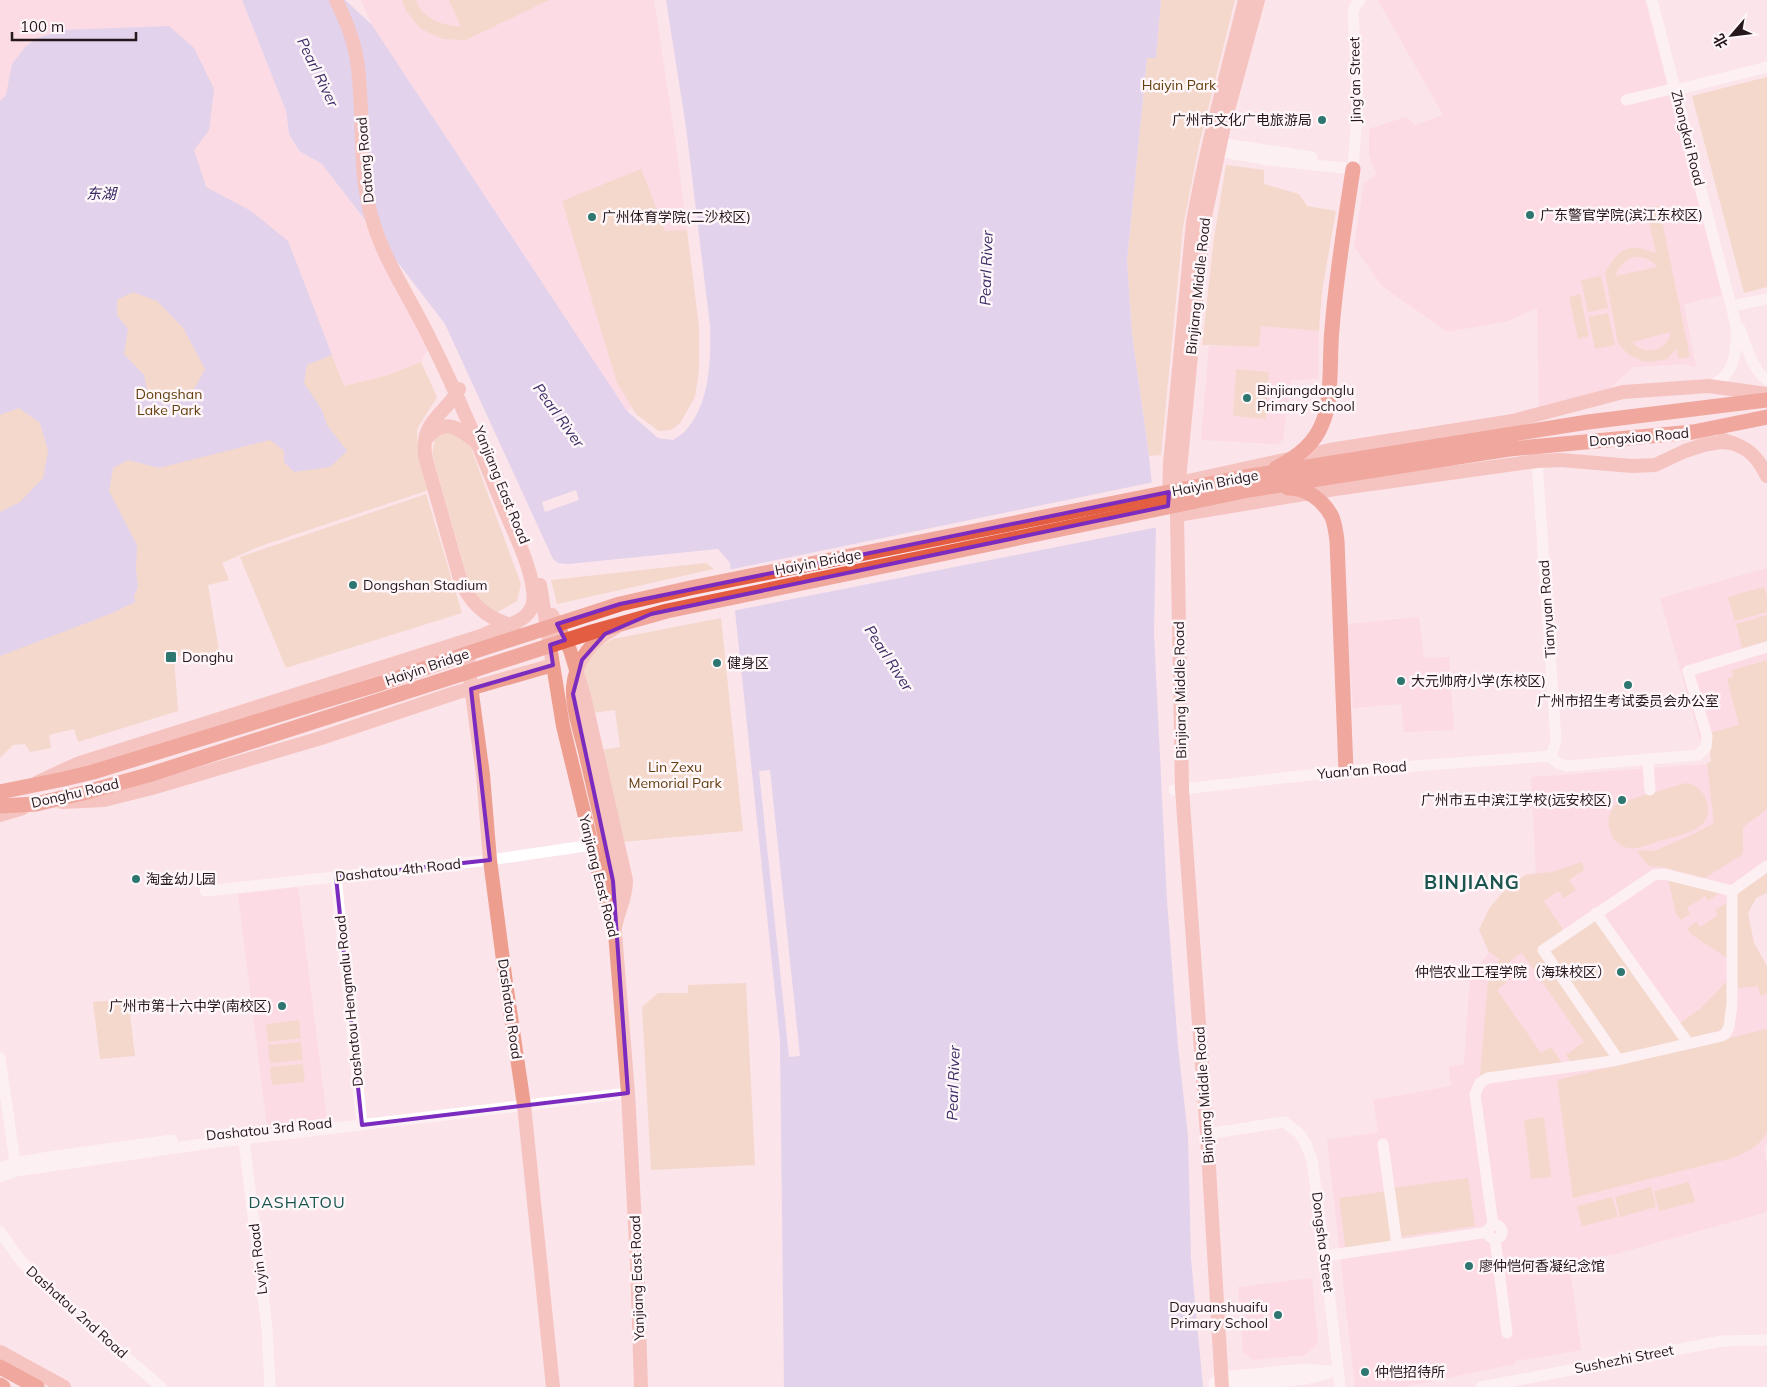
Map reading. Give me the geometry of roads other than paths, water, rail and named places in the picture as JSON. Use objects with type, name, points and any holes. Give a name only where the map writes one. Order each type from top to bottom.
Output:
[{"type":"highway","points":[[1247,483],[1290,461],[1309,445],[1322,424],[1328,404],[1332,322],[1353,166]]},
{"type":"highway","name":"Dongxiao Road","points":[[1511,435],[1588,422],[1767,400]]},
{"type":"highway","name":"Dongxiao Road","points":[[1511,435],[1693,432],[1767,417]]},
{"type":"highway","name":"Haiyin Bridge","points":[[142,756],[382,683],[620,604],[729,580],[1511,435]]},
{"type":"highway","points":[[1247,483],[1304,490],[1319,499],[1332,518],[1337,541],[1346,771]]},
{"type":"highway","name":"Haiyin Bridge","points":[[148,775],[636,618],[1247,483]]},
{"type":"highway","name":"Donghu Road","points":[[0,792],[64,780],[142,756]]},
{"type":"highway","name":"Donghu Road","points":[[0,806],[36,804],[83,794],[148,775]]},
{"type":"highway","points":[[0,1357],[36,1387]]},
{"type":"main road","name":"Datong Road","points":[[336,0],[350,33],[357,60],[363,167],[371,215],[385,254],[435,337]]},
{"type":"main road","name":"Datong Road","points":[[346,0],[365,56],[374,187],[379,210],[392,248],[459,389]]},
{"type":"main road","name":"Binjiang Middle Road","points":[[1220,1385],[1207,1134],[1178,789],[1177,515],[1204,221],[1215,146],[1245,0]]},
{"type":"main road","name":"Binjiang Middle Road","points":[[1220,1385],[1178,789],[1168,543],[1169,499],[1170,464],[1193,222],[1258,0]]},
{"type":"main road","points":[[1511,435],[1578,404],[1623,392],[1709,386],[1767,394]]},
{"type":"main road","points":[[459,389],[450,404],[434,420],[428,430],[425,440],[425,456],[461,583],[472,602],[487,614],[513,626],[533,626],[566,621]]},
{"type":"main road","name":"Yanjiang East Road","points":[[459,389],[477,443],[515,534],[534,590],[534,600],[531,609],[522,618],[513,624],[482,636]]},
{"type":"main road","name":"Yanjiang East Road","points":[[459,389],[514,514],[539,582],[563,726],[615,934],[628,1093],[641,1387]]},
{"type":"main road","points":[[1578,404],[1511,435],[1330,450],[1179,483],[1169,499],[1177,515],[1335,489],[1537,461],[1561,460],[1632,466],[1655,465],[1697,448],[1720,442],[1733,443]]},
{"type":"main road","points":[[1540,422],[1588,422]]},
{"type":"main road","points":[[425,440],[436,430],[444,426],[452,426],[477,443]]},
{"type":"main road","points":[[1697,448],[1729,426]]},
{"type":"main road","points":[[1693,432],[1733,443],[1747,450],[1759,459],[1767,476]]},
{"type":"main road","points":[[1330,450],[1322,458],[1322,466],[1326,480],[1335,489]]},
{"type":"main road","points":[[539,582],[550,611],[570,650],[584,696],[626,880],[626,893],[617,914],[615,934]]},
{"type":"main road","points":[[615,934],[613,881],[577,718],[573,688],[577,670],[592,645],[611,630],[636,618]]},
{"type":"main road","points":[[0,815],[36,804],[104,800],[152,788],[321,738],[455,693],[553,665],[542,642],[531,634],[505,630],[77,764],[29,786]]},
{"type":"main road","name":"Dashatou Road","points":[[482,636],[474,642],[469,651],[468,664],[484,775],[490,860],[524,1105],[553,1387]]},
{"type":"main road","points":[[447,647],[453,651],[461,679],[455,693]]},
{"type":"main road","points":[[0,1357],[64,1387]]},
{"type":"street","name":"Jing'an Street","points":[[1353,166],[1358,100],[1353,13],[1355,6],[1360,0]]},
{"type":"street","name":"Zhongkai Road","points":[[1652,0],[1732,306]]},
{"type":"street","points":[[1626,100],[1767,67]]},
{"type":"street","points":[[1215,146],[1268,160],[1353,166]]},
{"type":"street","points":[[1732,306],[1767,299]]},
{"type":"street","points":[[1732,306],[1752,359],[1761,376],[1767,380]]},
{"type":"street","points":[[1709,386],[1727,375],[1734,360],[1737,347],[1736,324],[1732,306]]},
{"type":"street","name":"Tianyuan Road","points":[[1537,461],[1556,741],[1551,756]]},
{"type":"street","points":[[1551,756],[1561,765],[1568,766],[1698,756],[1706,747],[1707,736],[1688,671],[1767,647]]},
{"type":"street","name":"Yuan'an Road","points":[[1178,789],[1346,771],[1551,756]]},
{"type":"street","points":[[1648,760],[1650,790]]},
{"type":"street","name":"Dashatou 4th Road","points":[[204,891],[490,860],[592,845]]},
{"type":"street","points":[[1618,1059],[1543,950],[1596,913],[1658,874],[1732,891],[1767,866]]},
{"type":"street","name":"Dashatou Hengmalu Road","points":[[336,877],[361,1122]]},
{"type":"street","points":[[1507,1333],[1475,1094],[1480,1083],[1488,1078],[1618,1059],[1722,1036],[1726,1033],[1729,1028],[1732,1004],[1732,891]]},
{"type":"street","points":[[1596,913],[1688,1043]]},
{"type":"street","points":[[0,1058],[16,1167]]},
{"type":"street","name":"Dashatou 3rd Road","points":[[16,1167],[68,1154],[361,1122],[506,1109],[524,1105],[628,1093]]},
{"type":"street","name":"Dongsha Street","points":[[1207,1134],[1284,1122],[1299,1133],[1306,1144],[1312,1160],[1326,1256],[1338,1372]]},
{"type":"street","name":"Lvyin Road","points":[[243,1135],[267,1328],[270,1387]]},
{"type":"street","points":[[1383,1144],[1397,1245]]},
{"type":"street","points":[[0,1168],[16,1167]]},
{"type":"street","points":[[0,1177],[16,1167]]},
{"type":"street","name":"Dashatou 2nd Road","points":[[0,1232],[21,1261],[73,1312],[161,1387]]},
{"type":"street","points":[[1326,1256],[1492,1232]]},
{"type":"street","name":"Sushezhi Street","points":[[1481,1387],[1722,1341],[1767,1340]]},
{"type":"street","points":[[1220,1385],[1304,1369],[1338,1372],[1340,1387]]},
{"type":"water","name":"Pearl River","points":[[242,0],[345,0],[372,25],[627,411],[658,438],[673,440],[686,430],[700,407],[709,367],[710,326],[686,127],[666,0],[1161,0],[1156,58],[1147,58],[1127,261],[1132,334],[1149,456],[1156,524],[1154,634],[1167,900],[1178,1047],[1188,1136],[1191,1259],[1203,1387],[784,1387],[780,1040],[730,563],[718,549],[568,564],[558,563],[553,559],[445,324],[322,164],[299,151],[289,134],[286,111]]},
{"type":"water","name":"东湖","points":[[169,26],[194,48],[214,89],[209,130],[194,150],[206,187],[251,211],[288,241],[332,355],[307,365],[304,383],[322,410],[327,425],[347,451],[330,467],[294,472],[284,462],[284,451],[270,440],[159,468],[128,460],[113,468],[109,491],[137,545],[136,569],[138,587],[134,596],[135,602],[110,614],[0,656],[0,512],[20,502],[43,478],[48,451],[40,423],[19,408],[0,415],[0,101],[6,95],[12,64],[26,46],[38,38],[62,30]],"holes":[[[133,292],[157,301],[183,328],[205,369],[193,391],[171,404],[148,394],[144,375],[124,354],[128,329],[117,315],[117,300]]]},
{"type":"place","name":"广州市文化广电旅游局","points":[[1322,120]]},
{"type":"place","name":"广东警官学院(滨江东校区)","points":[[1530,215]]},
{"type":"place","name":"广州体育学院(二沙校区)","points":[[592,217]]},
{"type":"place","name":"Binjiangdonglu Primary School","points":[[1247,398]]},
{"type":"place","name":"Dongshan Stadium","points":[[353,585]]},
{"type":"place","name":"Donghu","points":[[171,657]]},
{"type":"place","name":"健身区","points":[[717,663]]},
{"type":"place","name":"大元帅府小学(东校区)","points":[[1401,681]]},
{"type":"place","name":"广州市招生考试委员会办公室","points":[[1628,685]]},
{"type":"place","name":"广州市五中滨江学校(远安校区)","points":[[1622,800]]},
{"type":"place","name":"淘金幼儿园","points":[[136,879]]},
{"type":"place","name":"仲恺农业工程学院（海珠校区）","points":[[1621,972]]},
{"type":"place","name":"广州市第十六中学(南校区)","points":[[282,1006]]},
{"type":"place","name":"廖仲恺何香凝纪念馆","points":[[1469,1266]]},
{"type":"place","name":"Dayuanshuaifu Primary School","points":[[1278,1315]]},
{"type":"place","name":"仲恺招待所","points":[[1365,1372]]},
{"type":"district","name":"BINJIANG","points":[[1472,882]]},
{"type":"district","name":"DASHATOU","points":[[297,1202]]},
{"type":"park label","name":"Haiyin Park","points":[[1179,85]]},
{"type":"park label","name":"Dongshan Lake Park","points":[[169,402]]},
{"type":"park label","name":"Lin Zexu Memorial Park","points":[[675,776]]}]
